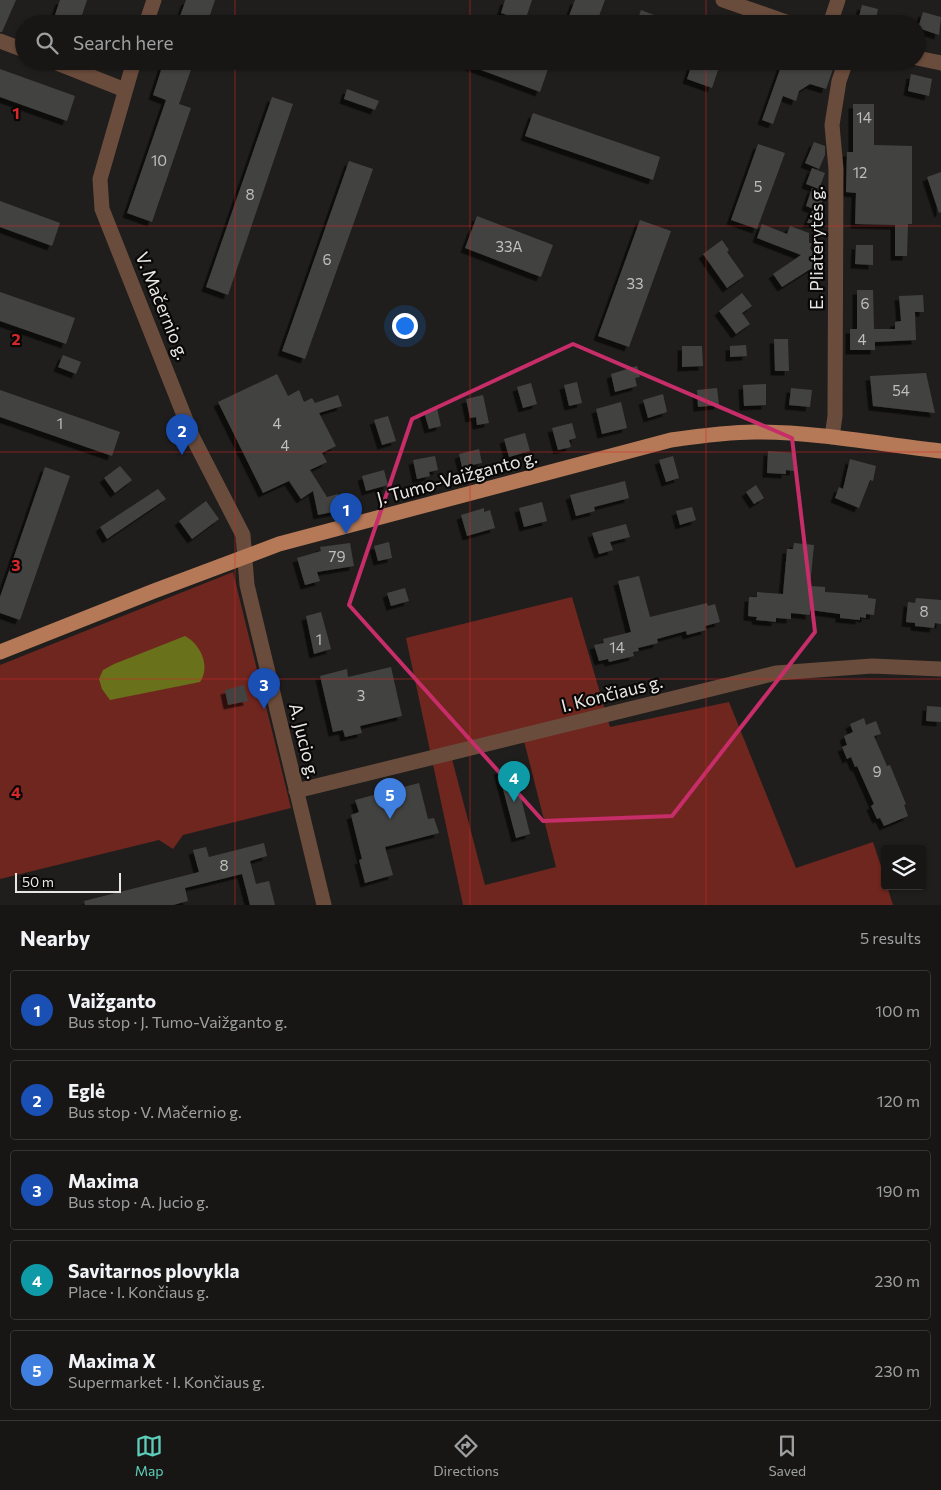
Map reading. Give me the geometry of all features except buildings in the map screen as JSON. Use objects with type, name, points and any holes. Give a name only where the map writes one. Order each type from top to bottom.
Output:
[{"type":"main road","name":"J. Tumo-Vaižganto g.","points":[[0,652],[280,544],[671,440],[710,434],[756,432],[832,437],[941,451]]},
{"type":"street","points":[[149,15],[154,0]]},
{"type":"street","points":[[723,0],[766,15]]},
{"type":"street","points":[[833,15],[838,0]]},
{"type":"street","points":[[0,41],[15,47]]},
{"type":"street","points":[[926,60],[941,63]]},
{"type":"street","points":[[75,70],[125,90]]},
{"type":"street","name":"V. Mačernio g.","points":[[131,70],[100,179],[102,209],[193,438],[243,535],[245,556]]},
{"type":"street","name":"E. Pliaterytės g.","points":[[832,437],[835,416],[836,169],[832,125],[843,70]]},
{"type":"street","name":"A. Jucio g.","points":[[245,556],[246,585],[324,905]]},
{"type":"street","name":"I. Končiaus g.","points":[[296,791],[776,673],[872,666],[941,669]]},
{"type":"highlighted area","points":[[573,344],[792,438],[815,632],[672,816],[543,821],[349,605],[412,419]]},
{"type":"shaded area","points":[[233,572],[291,808],[183,835],[173,849],[159,840],[0,879],[0,665]]},
{"type":"shaded area","points":[[572,597],[610,727],[729,702],[796,868],[873,842],[881,866],[881,890],[888,890],[893,905],[463,905],[406,638]],"holes":[[[524,741],[556,867],[485,885],[452,759]]]},
{"type":"shaded area","points":[[185,636],[195,644],[202,656],[204,669],[200,682],[110,700],[102,689],[99,679],[103,670]]},
{"type":"place","name":"Eglė","points":[[182,455]]},
{"type":"place","name":"Vaižganto","points":[[346,534]]},
{"type":"place","name":"Maxima","points":[[264,709]]},
{"type":"place","name":"Savitarnos plovykla","points":[[514,802]]},
{"type":"place","name":"Maxima X","points":[[390,819]]}]
